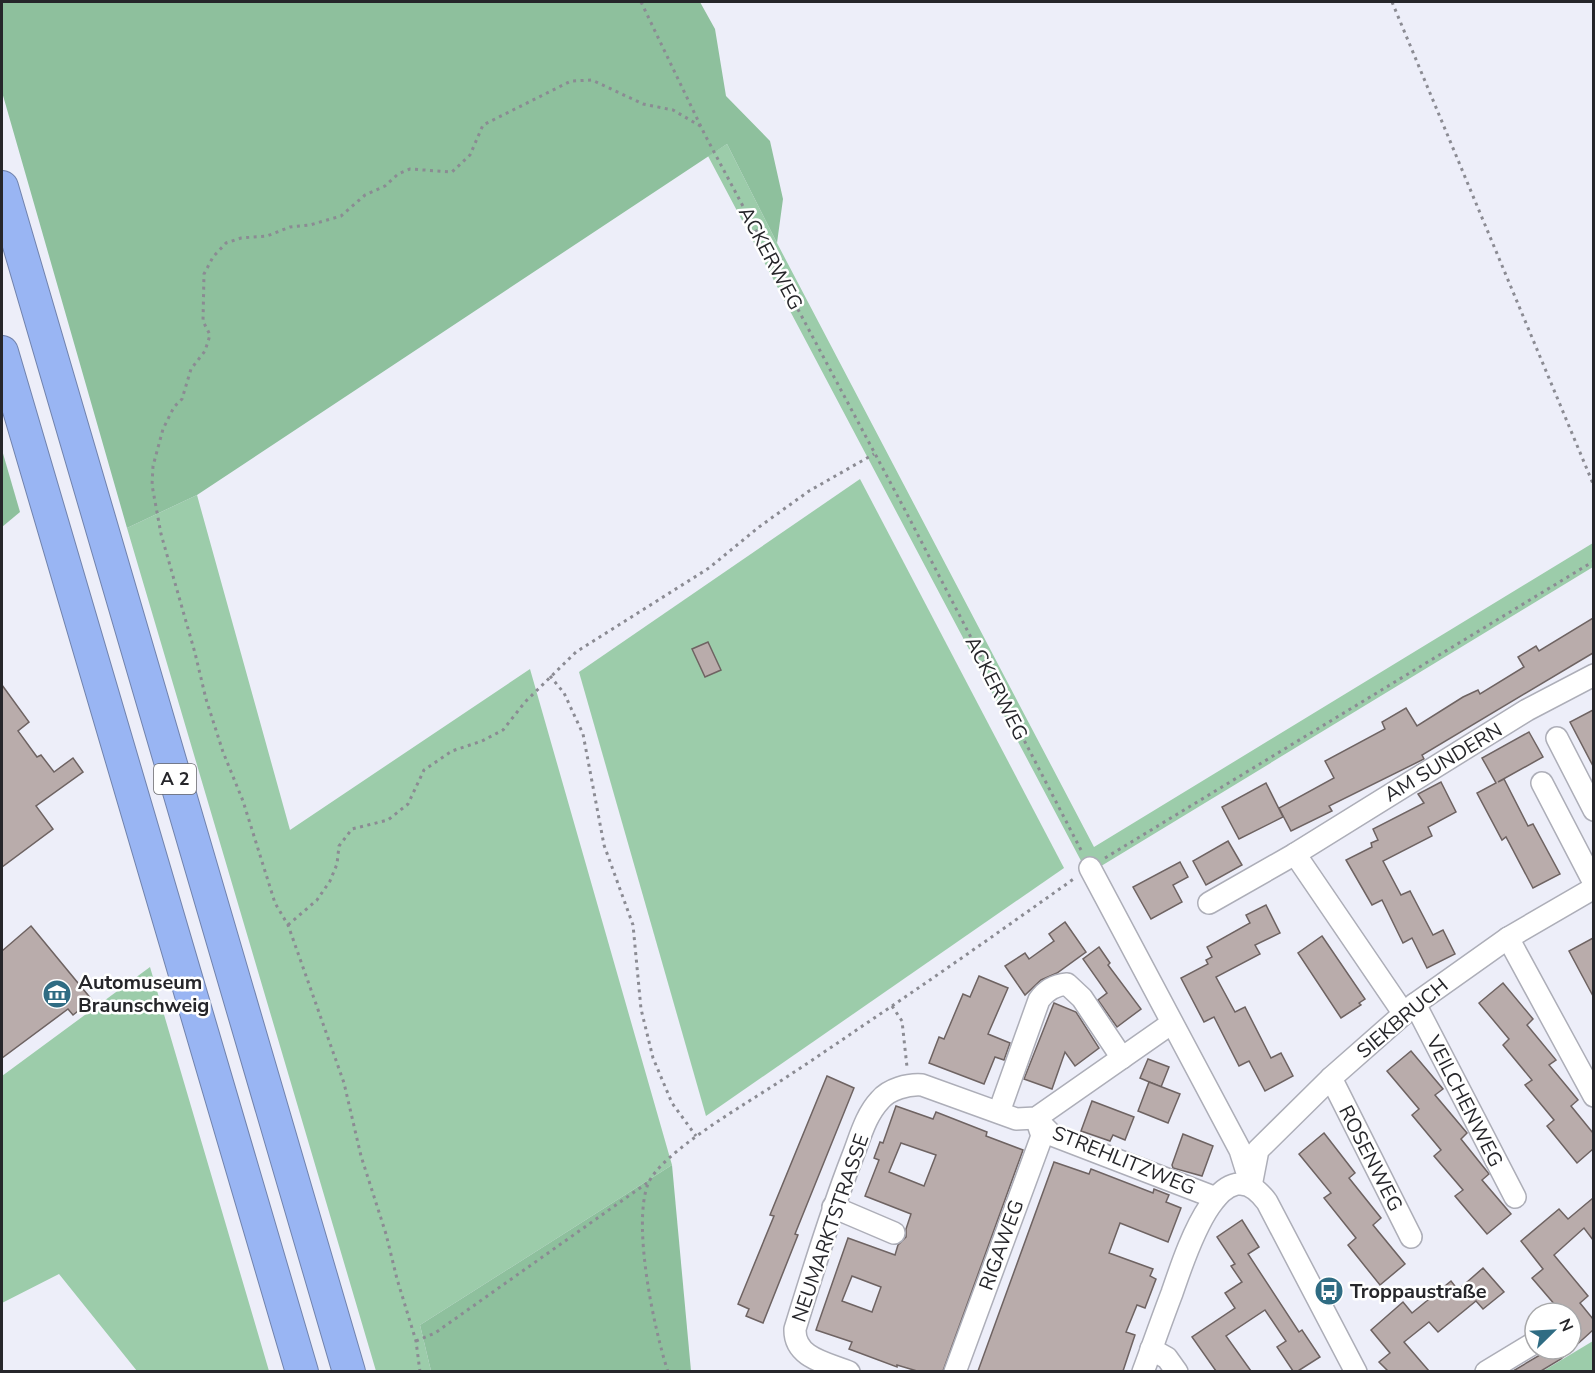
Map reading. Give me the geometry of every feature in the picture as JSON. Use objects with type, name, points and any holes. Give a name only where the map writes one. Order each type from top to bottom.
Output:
[{"type":"highway","name":"A 2","points":[[2,187],[349,1371]]},
{"type":"highway","name":"A 2","points":[[2,352],[302,1371]]},
{"type":"street","name":"AM SUNDERN","points":[[1209,903],[1295,854],[1537,705],[1593,675]]},
{"type":"street","points":[[1557,738],[1593,810]]},
{"type":"street","points":[[1542,783],[1593,883]]},
{"type":"street","points":[[1295,854],[1410,1009]]},
{"type":"street","points":[[1090,868],[1240,1150],[1251,1186]]},
{"type":"street","name":"SIEKBRUCH","points":[[1251,1186],[1258,1150],[1331,1078],[1410,1009],[1508,938],[1593,888]]},
{"type":"street","points":[[1508,938],[1593,1096]]},
{"type":"street","points":[[999,1112],[1039,1000],[1043,994],[1059,985],[1067,984],[1082,998],[1122,1058]]},
{"type":"street","name":"VEILCHENWEG","points":[[1410,1009],[1515,1197]]},
{"type":"street","points":[[911,1085],[922,1085],[942,1091],[1017,1119],[1036,1118],[1172,1023]]},
{"type":"street","name":"ROSENWEG","points":[[1331,1078],[1411,1237]]},
{"type":"street","name":"NEUMARKTSTRASSE","points":[[849,1371],[818,1366],[801,1351],[795,1337],[795,1329],[833,1207],[871,1111],[885,1095],[911,1085]]},
{"type":"street","name":"STREHLITZWEG","points":[[1036,1118],[1052,1135],[1215,1198]]},
{"type":"street","name":"RIGAWEG","points":[[955,1371],[1042,1136],[1036,1118]]},
{"type":"street","points":[[1143,1371],[1197,1227],[1215,1198],[1236,1185],[1251,1186],[1258,1190],[1267,1202],[1356,1371]]},
{"type":"street","points":[[833,1207],[894,1233]]},
{"type":"street","points":[[1151,1349],[1167,1358],[1177,1371]]},
{"type":"street","points":[[1486,1371],[1523,1349]]},
{"type":"path","name":"ACKERWEG","points":[[641,2],[702,127],[905,510],[1090,868]]},
{"type":"path","points":[[1392,2],[1593,486]]},
{"type":"path","points":[[420,1371],[416,1341],[361,1156],[344,1083],[288,925],[275,903],[243,801],[206,699],[168,562],[152,485],[153,466],[163,429],[174,407],[182,399],[191,369],[205,351],[210,335],[203,321],[204,274],[213,257],[226,243],[241,238],[267,236],[290,227],[310,225],[341,216],[365,195],[386,186],[398,174],[410,169],[452,172],[470,155],[483,125],[571,81],[592,80],[643,104],[673,110],[702,127]]},
{"type":"path","points":[[288,925],[317,900],[330,881],[337,864],[339,846],[352,829],[388,820],[408,804],[424,770],[452,751],[482,741],[503,730],[525,702],[576,652],[709,568],[759,527],[809,491],[874,454]]},
{"type":"path","points":[[668,1371],[656,1323],[647,1269],[643,1202],[656,1169],[696,1137],[892,1006],[1090,868],[1593,561]]},
{"type":"path","points":[[550,676],[564,693],[583,734],[604,845],[633,926],[641,1009],[653,1058],[672,1103],[696,1137]]},
{"type":"path","points":[[892,1006],[902,1021],[905,1057],[911,1085]]},
{"type":"path","points":[[416,1341],[435,1333],[649,1182]]},
{"type":"green space","points":[[2,2],[700,2],[715,29],[726,96],[770,141],[783,199],[777,243],[727,144],[197,495],[127,528],[2,92]]},
{"type":"green space","points":[[727,144],[1094,847],[1593,543],[1593,567],[1088,874],[708,156]]},
{"type":"green space","points":[[2,450],[20,512],[2,527]]},
{"type":"green space","points":[[860,479],[1064,868],[706,1116],[579,672]]},
{"type":"green space","points":[[197,495],[290,830],[530,669],[672,1165],[420,1325],[431,1371],[376,1371],[127,528]]},
{"type":"green space","points":[[150,967],[269,1371],[137,1371],[59,1274],[2,1303],[2,1076]]},
{"type":"green space","points":[[672,1165],[691,1371],[431,1371],[420,1325]]},
{"type":"green space","points":[[1593,1341],[1593,1371],[1543,1371],[1560,1361],[1583,1361],[1583,1347]]},
{"type":"building","points":[[1593,618],[1593,653],[1422,755],[1424,759],[1329,806],[1332,811],[1291,831],[1279,808],[1334,778],[1325,761],[1385,729],[1382,722],[1406,708],[1417,726],[1463,697],[1478,690],[1480,694],[1524,667],[1518,657],[1536,646],[1539,651]]},
{"type":"building","points":[[708,642],[721,670],[705,677],[692,649]]},
{"type":"building","points":[[2,685],[29,722],[18,731],[37,757],[41,755],[54,772],[73,758],[83,772],[36,806],[53,829],[2,867]]},
{"type":"building","points":[[1593,710],[1593,766],[1570,722]]},
{"type":"building","points":[[1529,732],[1543,757],[1498,782],[1504,779],[1528,826],[1533,824],[1560,874],[1533,888],[1506,837],[1502,840],[1477,793],[1496,783],[1482,758]]},
{"type":"building","points":[[1441,782],[1456,812],[1428,827],[1432,836],[1383,861],[1401,895],[1410,891],[1433,935],[1443,930],[1455,954],[1427,968],[1412,938],[1403,943],[1382,900],[1372,905],[1346,860],[1372,847],[1371,843],[1378,840],[1373,829],[1424,803],[1418,794]]},
{"type":"building","points":[[1266,783],[1283,817],[1239,839],[1222,807]]},
{"type":"building","points":[[1228,841],[1242,865],[1206,885],[1193,861]]},
{"type":"building","points":[[1180,862],[1188,877],[1173,885],[1182,902],[1151,919],[1133,887]]},
{"type":"building","points":[[1266,905],[1280,933],[1255,945],[1260,954],[1216,977],[1235,1012],[1245,1007],[1271,1058],[1281,1053],[1293,1076],[1265,1091],[1249,1061],[1239,1066],[1214,1017],[1204,1022],[1181,978],[1208,964],[1206,960],[1212,957],[1207,947],[1250,923],[1246,915]]},
{"type":"building","points":[[1065,922],[1086,952],[1057,973],[1041,980],[1025,995],[1005,966],[1025,953],[1029,959],[1054,941],[1049,934]]},
{"type":"building","points":[[31,926],[92,1000],[73,1015],[68,1009],[2,1058],[2,951]]},
{"type":"building","points":[[1322,936],[1365,999],[1359,1003],[1361,1005],[1341,1018],[1298,953]]},
{"type":"building","points":[[1593,938],[1593,996],[1569,951]]},
{"type":"building","points":[[1099,947],[1110,963],[1108,965],[1141,1009],[1117,1027],[1098,1000],[1107,993],[1083,959]]},
{"type":"building","points":[[979,976],[1008,988],[988,1034],[1010,1043],[1004,1060],[995,1057],[984,1084],[929,1063],[939,1037],[944,1039],[963,994],[970,997]]},
{"type":"building","points":[[1503,983],[1533,1019],[1527,1025],[1556,1060],[1549,1065],[1578,1100],[1571,1106],[1593,1133],[1593,1149],[1577,1163],[1547,1126],[1554,1120],[1525,1085],[1532,1080],[1503,1045],[1509,1039],[1479,1003]]},
{"type":"building","points":[[1054,1003],[1076,1012],[1099,1048],[1075,1066],[1065,1052],[1052,1089],[1024,1079]]},
{"type":"building","points":[[1411,1051],[1443,1089],[1435,1095],[1467,1133],[1461,1139],[1489,1174],[1482,1180],[1511,1214],[1487,1234],[1455,1196],[1463,1190],[1434,1156],[1441,1150],[1412,1115],[1419,1109],[1387,1071]]},
{"type":"building","points":[[1148,1059],[1169,1067],[1161,1087],[1140,1078]]},
{"type":"building","points":[[827,1076],[854,1088],[795,1234],[798,1235],[763,1323],[746,1316],[749,1309],[738,1304],[774,1216],[770,1215]]},
{"type":"building","points":[[1149,1082],[1180,1094],[1168,1123],[1138,1111]]},
{"type":"building","points":[[1092,1101],[1134,1117],[1125,1140],[1113,1135],[1110,1141],[1081,1131]]},
{"type":"building","points":[[896,1106],[933,1119],[936,1112],[987,1132],[986,1136],[1023,1150],[943,1371],[917,1371],[897,1365],[897,1367],[849,1349],[852,1342],[816,1330],[848,1238],[895,1255],[898,1245],[906,1237],[911,1214],[865,1196],[879,1160],[874,1158],[880,1142],[883,1143]],"holes":[[[901,1143],[936,1155],[924,1186],[889,1172]],[[852,1276],[881,1287],[872,1312],[842,1301]]]},
{"type":"building","points":[[1324,1133],[1355,1173],[1349,1178],[1381,1218],[1373,1225],[1405,1264],[1380,1285],[1348,1245],[1356,1238],[1324,1198],[1331,1193],[1299,1154]]},
{"type":"building","points":[[1183,1134],[1213,1146],[1202,1176],[1173,1168],[1172,1165]]},
{"type":"building","points":[[1054,1162],[1089,1174],[1091,1169],[1153,1193],[1154,1189],[1169,1195],[1166,1202],[1181,1208],[1168,1242],[1120,1223],[1109,1253],[1153,1269],[1150,1276],[1156,1279],[1145,1308],[1137,1305],[1126,1332],[1135,1335],[1123,1371],[978,1371]]},
{"type":"building","points":[[1593,1198],[1593,1240],[1584,1228],[1554,1255],[1588,1296],[1582,1301],[1552,1301],[1532,1278],[1543,1269],[1521,1241],[1559,1209],[1568,1219]]},
{"type":"building","points":[[1242,1220],[1259,1247],[1248,1254],[1299,1332],[1302,1330],[1320,1357],[1298,1371],[1293,1371],[1277,1347],[1286,1341],[1265,1310],[1226,1336],[1251,1371],[1216,1371],[1192,1337],[1235,1308],[1225,1293],[1242,1282],[1231,1266],[1235,1264],[1217,1237]]},
{"type":"building","points":[[1483,1268],[1504,1292],[1483,1309],[1476,1301],[1438,1332],[1429,1322],[1404,1342],[1429,1371],[1388,1371],[1379,1362],[1390,1353],[1371,1330],[1403,1302],[1412,1313],[1451,1281],[1458,1290]]},
{"type":"building","points":[[1583,1307],[1593,1319],[1593,1330],[1583,1339]]},
{"type":"building","points":[[1530,1361],[1558,1361],[1541,1371],[1513,1371]]},
{"type":"place","name":"Automuseum Braunschweig","points":[[57,994]]},
{"type":"place","name":"Troppaustraße","points":[[1329,1291]]}]
